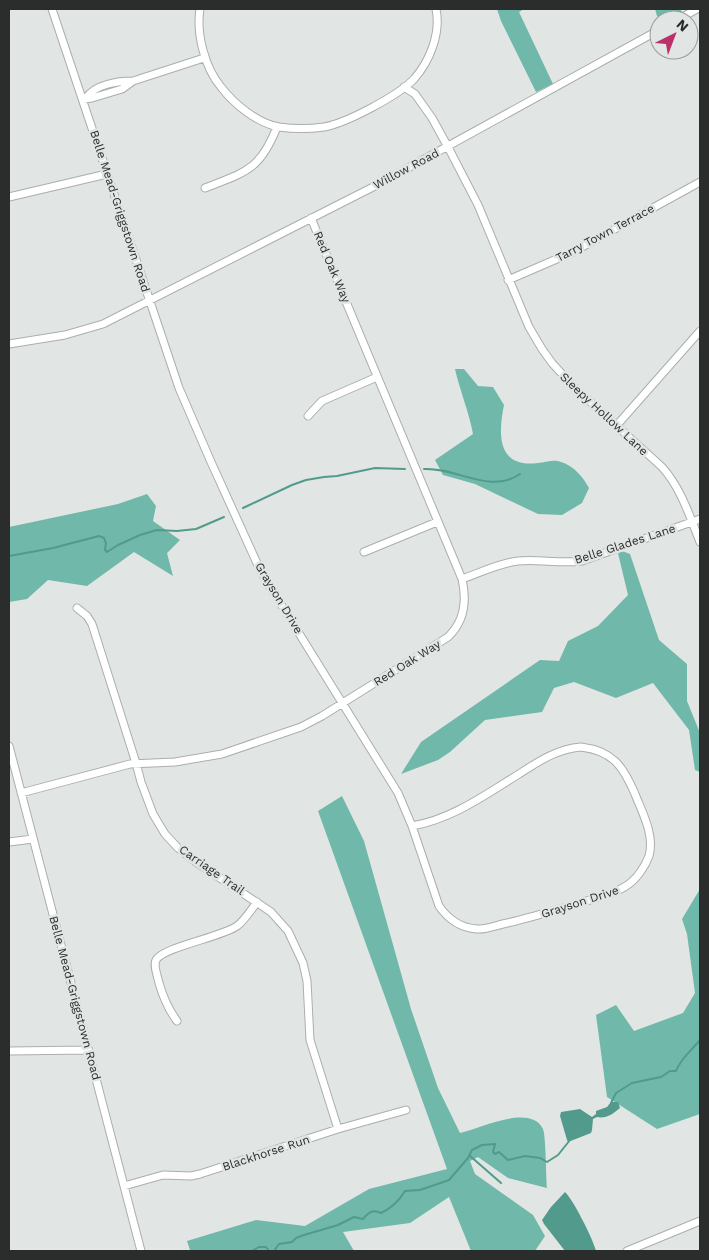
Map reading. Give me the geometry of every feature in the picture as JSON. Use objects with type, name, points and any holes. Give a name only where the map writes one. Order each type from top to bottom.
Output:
[{"type":"street","name":"Belle Mead-Griggstown Road","points":[[9,344],[84,331],[103,324],[149,300],[84,98],[52,9]]},
{"type":"street","points":[[200,9],[201,44],[204,58],[215,80],[228,97],[261,120],[277,127],[293,128],[323,127],[334,124],[358,114],[414,79],[430,55],[436,35],[438,15],[436,9]]},
{"type":"street","name":"Willow Road","points":[[149,300],[448,147],[649,36]]},
{"type":"street","points":[[84,98],[92,98],[122,89],[133,81],[204,58]]},
{"type":"street","name":"Sleepy Hollow Lane","points":[[404,87],[414,94],[432,118],[478,205],[528,327],[552,363],[573,386],[671,477],[700,542]]},
{"type":"street","points":[[205,188],[242,173],[255,164],[267,151],[277,127]]},
{"type":"street","points":[[9,197],[107,174]]},
{"type":"street","name":"Tarry Town Terrace","points":[[508,280],[574,252],[700,182]]},
{"type":"street","name":"Red Oak Way","points":[[21,793],[136,763],[175,762],[222,754],[301,727],[418,657],[452,633],[461,620],[465,608],[462,580],[311,218]]},
{"type":"street","name":"Grayson Drive","points":[[149,300],[179,388],[261,572],[398,793],[412,826],[439,906],[443,912],[459,925],[477,929],[534,916],[621,890],[639,874],[650,848],[648,824],[627,776],[613,758],[593,749],[582,747],[562,750],[546,757],[460,810],[427,824],[412,826]]},
{"type":"street","points":[[616,425],[700,331]]},
{"type":"street","points":[[308,416],[322,401],[377,377]]},
{"type":"street","name":"Belle Glades Lane","points":[[462,580],[507,563],[520,561],[566,563],[582,561],[700,519]]},
{"type":"street","points":[[364,552],[437,522]]},
{"type":"street","name":"Carriage Trail","points":[[78,608],[87,616],[92,624],[141,782],[153,814],[165,834],[178,848],[196,862],[271,912],[283,924],[300,954],[307,981],[310,1040],[338,1129]]},
{"type":"street","name":"Belle Mead-Griggstown Road","points":[[9,746],[141,1251]]},
{"type":"street","points":[[9,842],[33,839]]},
{"type":"street","points":[[177,1021],[169,1010],[164,998],[155,966],[156,960],[172,950],[232,929],[244,919],[257,902]]},
{"type":"street","points":[[9,1051],[88,1050]]},
{"type":"street","name":"Blackhorse Run","points":[[124,1186],[164,1175],[191,1176],[200,1174],[338,1129],[406,1110]]},
{"type":"street","points":[[626,1251],[700,1221]]},
{"type":"shaded area","points":[[497,9],[524,9],[519,12],[553,84],[536,92]]},
{"type":"shaded area","points":[[655,9],[681,10],[655,10]]},
{"type":"shaded area","points":[[455,369],[464,369],[478,386],[493,387],[504,405],[501,438],[503,447],[508,455],[515,460],[525,463],[556,461],[570,466],[581,476],[589,488],[582,503],[562,515],[538,514],[475,484],[443,475],[435,460],[473,434]]},
{"type":"shaded area","points":[[147,494],[156,506],[153,521],[180,540],[167,553],[173,576],[134,552],[87,586],[48,580],[27,599],[9,602],[9,527],[118,504]]},
{"type":"shaded area","points":[[617,549],[630,554],[659,640],[687,664],[687,701],[700,733],[700,772],[695,770],[689,730],[653,683],[616,698],[574,682],[554,688],[542,712],[485,720],[450,752],[438,760],[401,774],[421,742],[540,660],[559,661],[568,641],[598,626],[628,595]]},
{"type":"shaded area","points":[[342,796],[364,841],[411,1009],[438,1088],[460,1133],[516,1118],[527,1118],[537,1122],[543,1129],[547,1188],[508,1178],[478,1157],[470,1161],[475,1174],[533,1215],[545,1236],[535,1251],[471,1251],[449,1197],[410,1223],[343,1232],[354,1251],[188,1251],[190,1250],[187,1241],[256,1220],[305,1226],[369,1189],[447,1169],[318,811]]},
{"type":"shaded area","points":[[700,889],[700,1114],[657,1129],[607,1097],[596,1015],[616,1005],[634,1031],[683,1013],[695,993],[687,934],[682,919]]},
{"type":"shaded area","points":[[611,1102],[618,1102],[620,1108],[609,1116],[593,1119],[591,1133],[568,1142],[560,1116],[561,1112],[580,1109],[592,1117],[596,1114],[596,1111],[607,1107]]},
{"type":"shaded area","points":[[565,1192],[583,1220],[596,1251],[565,1251],[544,1224],[542,1220]]},
{"type":"waterway","points":[[243,508],[306,480],[375,468],[405,469]]},
{"type":"waterway","points":[[424,469],[497,482],[509,480],[520,474]]},
{"type":"waterway","points":[[9,556],[53,548],[99,536],[104,538],[106,543],[105,550],[107,552],[140,535],[157,530],[177,531],[196,529],[224,517]]},
{"type":"waterway","points":[[611,1103],[616,1093],[632,1083],[661,1077],[670,1071],[676,1071],[683,1058],[700,1040]]},
{"type":"waterway","points":[[274,1251],[279,1244],[292,1242],[296,1238],[338,1225],[354,1217],[363,1219],[371,1212],[381,1213],[395,1204],[405,1191],[420,1190],[449,1180],[468,1158],[472,1150],[482,1145],[495,1144],[493,1152],[495,1154],[499,1152],[508,1160],[525,1156],[540,1158],[547,1162],[558,1155],[570,1140]]},
{"type":"waterway","points":[[469,1155],[501,1183]]},
{"type":"waterway","points":[[252,1251],[259,1247],[266,1247],[269,1251]]}]
